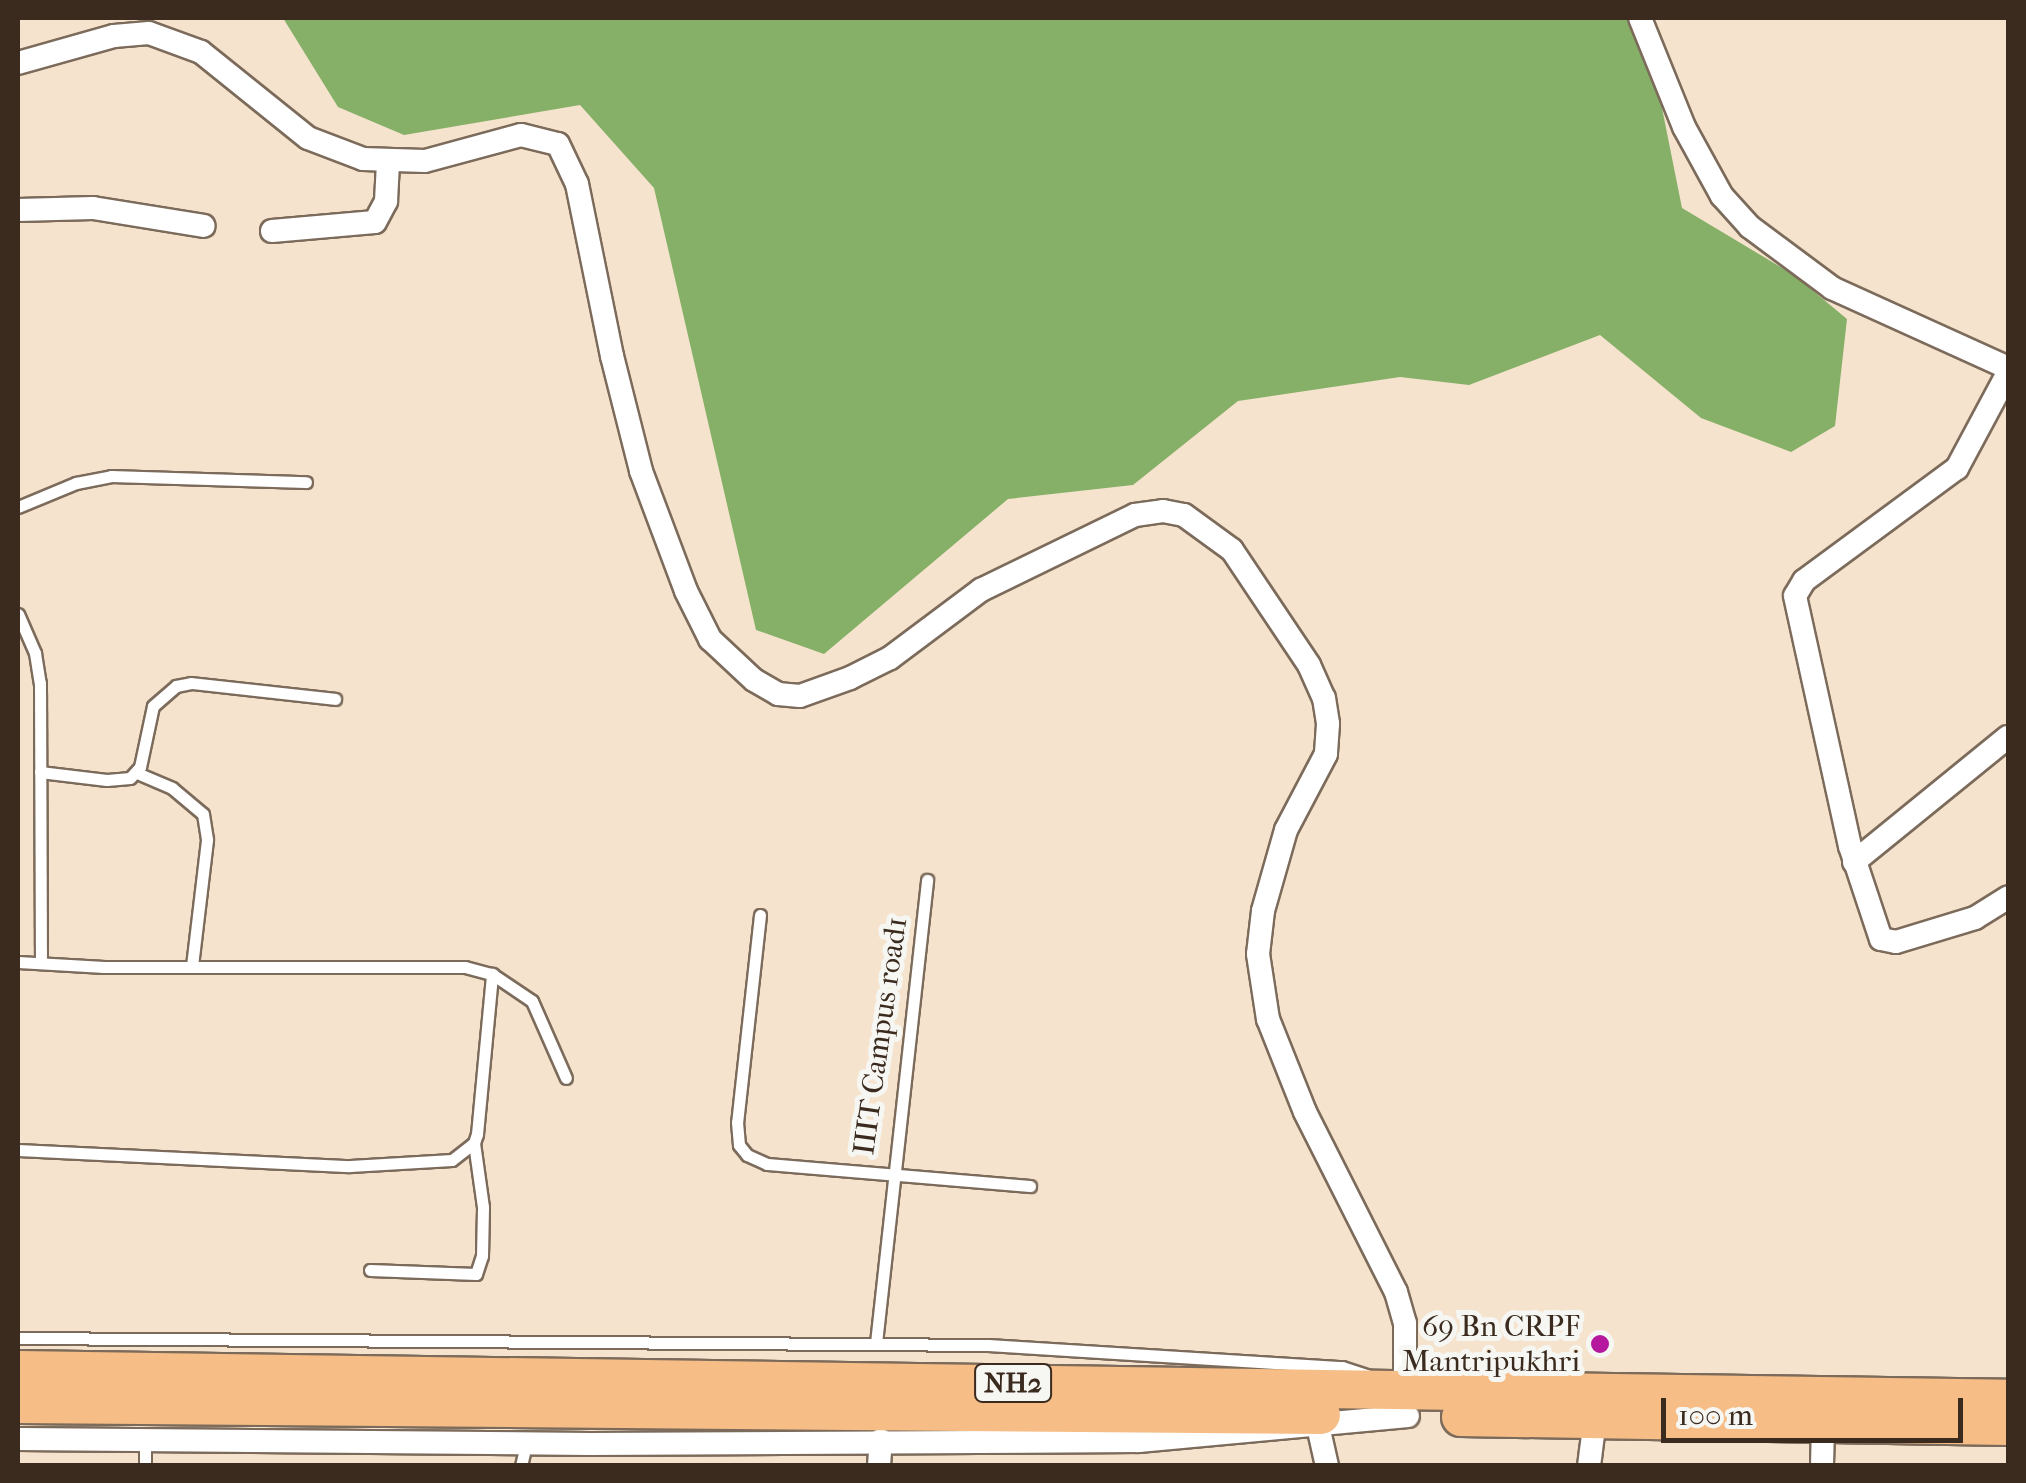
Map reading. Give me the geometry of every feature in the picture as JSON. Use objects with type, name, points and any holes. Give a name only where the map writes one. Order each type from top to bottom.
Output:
[{"type":"highway","name":"NH2","points":[[18,1370],[1403,1399],[1595,1419],[2008,1426]]},
{"type":"highway","name":"NH2","points":[[18,1404],[2008,1399]]},
{"type":"street","points":[[1640,18],[1684,127],[1722,196],[1750,228],[1832,288],[2008,370],[1956,468],[1797,590],[1796,609],[1854,862],[1871,917],[1885,942],[1975,918],[2008,897]]},
{"type":"street","points":[[18,63],[114,36],[149,33],[188,46],[228,69],[308,138],[336,151],[388,162],[439,158],[522,135],[546,138],[566,155],[577,184],[612,356],[642,471],[675,563],[710,639],[754,680],[778,694],[800,696],[890,658],[981,590],[1135,515],[1184,515],[1232,550],[1309,665],[1324,698],[1328,724],[1326,754],[1286,830],[1263,911],[1258,954],[1268,1020],[1305,1112],[1396,1292],[1405,1323],[1403,1399],[1318,1426],[1139,1441],[882,1440],[658,1454],[523,1454],[18,1439]]},
{"type":"street","points":[[272,231],[375,222],[386,201],[388,162]]},
{"type":"street","points":[[18,210],[93,208],[204,226]]},
{"type":"street","points":[[1854,862],[2008,737]]},
{"type":"street","points":[[1589,1466],[1595,1419]]},
{"type":"street","points":[[1822,1466],[1823,1425]]},
{"type":"street","points":[[1318,1426],[1326,1466]]},
{"type":"street","points":[[879,1466],[882,1440]]},
{"type":"lane","points":[[18,507],[76,482],[110,476],[306,482]]},
{"type":"lane","points":[[18,614],[38,669],[41,962]]},
{"type":"lane","points":[[40,772],[107,780],[123,780],[137,772],[152,706],[176,686],[191,683],[335,699]]},
{"type":"lane","points":[[137,772],[172,788],[203,814],[207,840],[192,966]]},
{"type":"lane","name":"IIIT Campus road1","points":[[760,915],[737,1122],[739,1144],[747,1155],[767,1164],[892,1172],[927,880]]},
{"type":"lane","points":[[18,962],[465,967],[492,974],[532,1001],[566,1078]]},
{"type":"lane","points":[[370,1270],[476,1274],[482,1256],[483,1207],[474,1143],[484,1082],[492,974]]},
{"type":"lane","points":[[18,1150],[350,1166],[436,1163],[452,1160],[474,1143]]},
{"type":"lane","points":[[876,1343],[892,1172],[1030,1186]]},
{"type":"lane","points":[[18,1338],[988,1345],[1342,1367],[1403,1399]]},
{"type":"lane","points":[[145,1440],[145,1466]]},
{"type":"green space","points":[[283,18],[1644,18],[1682,208],[1794,275],[1847,319],[1835,426],[1791,452],[1701,418],[1600,335],[1469,385],[1400,377],[1238,401],[1133,485],[1008,499],[824,654],[756,630],[654,188],[580,105],[404,135],[338,107]]},
{"type":"place","name":"69 Bn CRPF Mantripukhri","points":[[1600,1344]]}]
